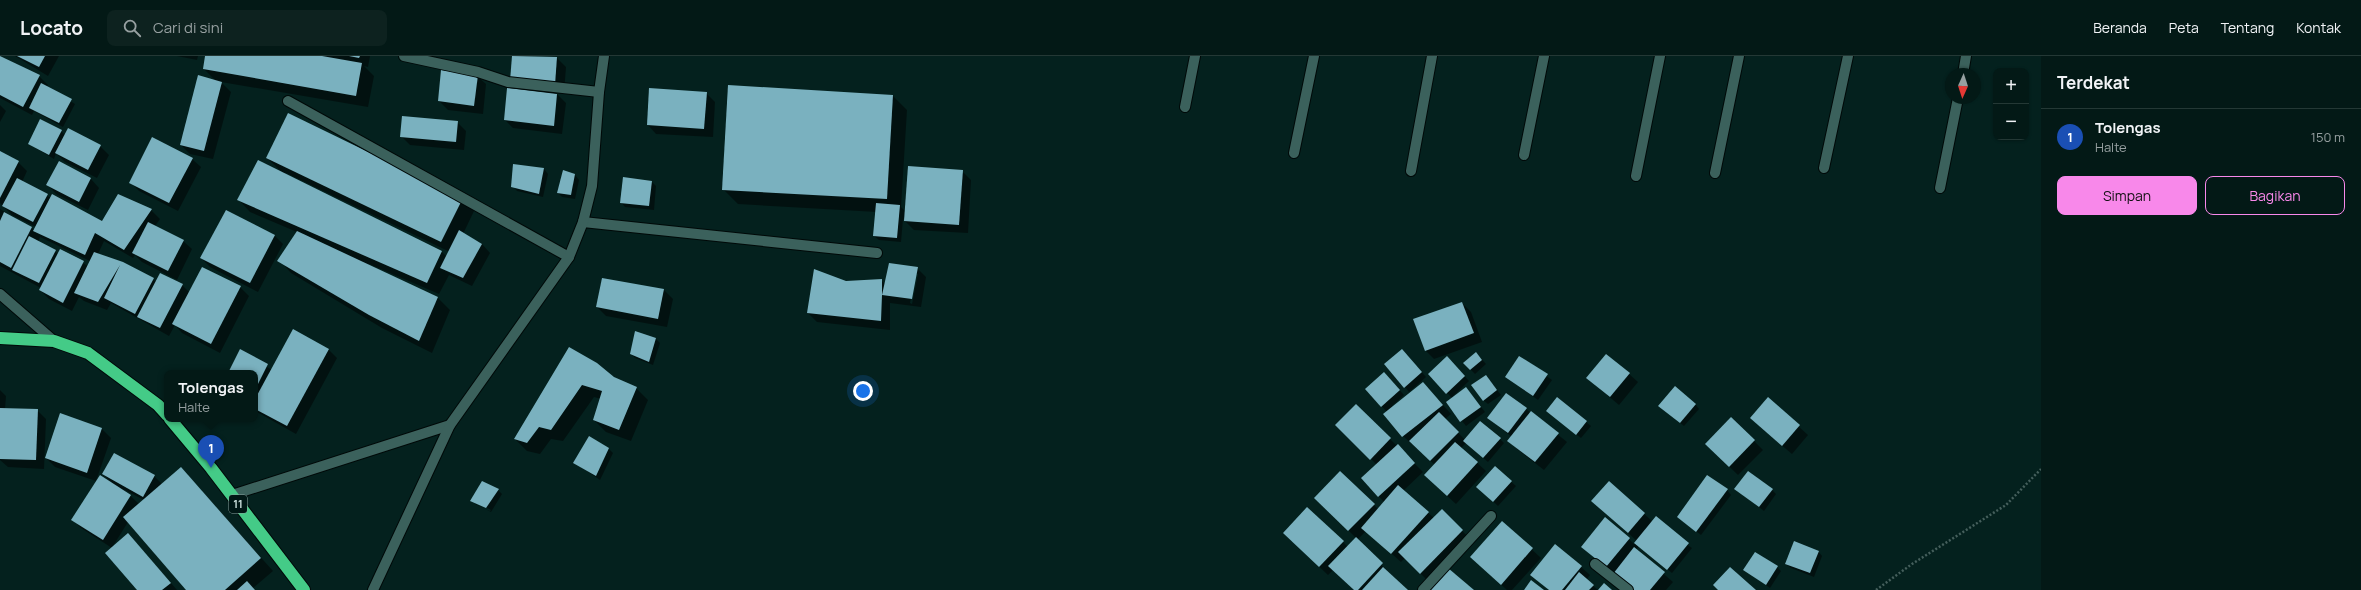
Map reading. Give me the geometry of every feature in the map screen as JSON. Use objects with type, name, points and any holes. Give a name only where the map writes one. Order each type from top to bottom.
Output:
[{"type":"highway","points":[[0,338],[54,342],[88,353],[158,405],[164,412]]},
{"type":"highway","name":"11","points":[[172,422],[232,495],[304,590]]},
{"type":"street","points":[[404,56],[478,72],[508,82],[599,92]]},
{"type":"street","points":[[373,590],[450,425],[569,257],[583,222],[592,186],[599,92],[604,56]]},
{"type":"street","points":[[1185,106],[1195,56]]},
{"type":"street","points":[[1294,153],[1314,56]]},
{"type":"street","points":[[1410,171],[1432,56]]},
{"type":"street","points":[[1524,155],[1544,56]]},
{"type":"street","points":[[1636,176],[1660,56]]},
{"type":"street","points":[[1715,173],[1739,56]]},
{"type":"street","points":[[1824,168],[1848,56]]},
{"type":"street","points":[[1964,68],[1966,56]]},
{"type":"street","points":[[288,101],[569,257]]},
{"type":"street","points":[[1940,188],[1957,104]]},
{"type":"street","points":[[583,222],[877,253]]},
{"type":"street","points":[[0,294],[54,342]]},
{"type":"street","points":[[232,495],[450,425]]},
{"type":"street","points":[[1423,590],[1491,516]]},
{"type":"street","points":[[1595,564],[1628,590]]},
{"type":"path","points":[[1876,590],[1912,564],[2006,505],[2041,470]]},
{"type":"building","points":[[0,56],[40,75],[23,107],[0,95]]},
{"type":"building","points":[[17,56],[45,56],[39,67]]},
{"type":"building","points":[[205,56],[322,56],[362,63],[356,96],[203,69]]},
{"type":"building","points":[[349,56],[360,56],[359,58]]},
{"type":"building","points":[[512,56],[557,57],[555,85],[510,81]]},
{"type":"building","points":[[441,70],[478,75],[474,106],[438,101]]},
{"type":"building","points":[[198,75],[222,82],[204,151],[180,145]]},
{"type":"building","points":[[41,83],[72,99],[59,123],[29,108]]},
{"type":"building","points":[[728,85],[893,95],[887,199],[722,190]]},
{"type":"building","points":[[507,88],[557,94],[554,126],[504,120]]},
{"type":"building","points":[[649,88],[707,92],[704,129],[647,125]]},
{"type":"building","points":[[288,113],[463,198],[441,242],[266,158]]},
{"type":"building","points":[[402,116],[458,121],[456,142],[400,137]]},
{"type":"building","points":[[40,119],[62,130],[49,155],[28,144]]},
{"type":"building","points":[[68,128],[101,145],[88,170],[55,153]]},
{"type":"building","points":[[152,137],[193,158],[169,203],[129,183]]},
{"type":"building","points":[[0,151],[19,161],[0,198]]},
{"type":"building","points":[[258,160],[442,251],[427,283],[237,200]]},
{"type":"building","points":[[59,161],[91,178],[79,202],[46,185]]},
{"type":"building","points":[[513,164],[544,168],[539,194],[511,187]]},
{"type":"building","points":[[908,166],[963,170],[959,225],[904,221]]},
{"type":"building","points":[[563,170],[575,174],[571,195],[557,193]]},
{"type":"building","points":[[623,177],[652,181],[649,206],[620,203]]},
{"type":"building","points":[[17,178],[48,194],[33,222],[2,206]]},
{"type":"building","points":[[52,194],[102,221],[118,194],[152,209],[124,250],[95,233],[85,255],[33,231]]},
{"type":"building","points":[[876,203],[900,205],[897,238],[873,236]]},
{"type":"building","points":[[226,210],[275,235],[250,283],[200,258]]},
{"type":"building","points":[[4,212],[32,227],[11,268],[0,262],[0,221]]},
{"type":"building","points":[[148,222],[184,240],[168,271],[132,253]]},
{"type":"building","points":[[459,230],[482,244],[463,278],[440,268]]},
{"type":"building","points":[[297,231],[438,297],[419,341],[369,315],[277,261]]},
{"type":"building","points":[[29,236],[56,250],[39,283],[12,270]]},
{"type":"building","points":[[60,249],[84,261],[63,303],[39,290]]},
{"type":"building","points":[[94,252],[123,262],[154,278],[135,314],[104,298],[120,265],[98,302],[74,293]]},
{"type":"building","points":[[889,263],[918,267],[912,299],[882,295]]},
{"type":"building","points":[[202,267],[241,286],[211,344],[172,324]]},
{"type":"building","points":[[814,269],[846,281],[882,279],[881,321],[807,313]]},
{"type":"building","points":[[160,273],[183,284],[160,328],[137,317]]},
{"type":"building","points":[[602,278],[664,289],[658,319],[596,307]]},
{"type":"building","points":[[1462,302],[1474,333],[1425,351],[1413,319]]},
{"type":"building","points":[[293,329],[329,349],[287,426],[258,411],[258,393]]},
{"type":"building","points":[[635,331],[656,338],[649,362],[630,354]]},
{"type":"building","points":[[569,347],[597,363],[614,377],[637,387],[619,430],[593,420],[602,391],[582,385],[551,430],[539,427],[527,443],[514,439]]},
{"type":"building","points":[[240,349],[268,364],[258,384],[258,370],[230,370]]},
{"type":"building","points":[[1402,349],[1422,372],[1404,388],[1384,364]]},
{"type":"building","points":[[1476,352],[1482,360],[1470,370],[1463,363]]},
{"type":"building","points":[[1606,354],[1630,373],[1610,397],[1586,378]]},
{"type":"building","points":[[1447,356],[1465,376],[1446,394],[1428,374]]},
{"type":"building","points":[[1519,356],[1548,374],[1533,396],[1505,377]]},
{"type":"building","points":[[1384,372],[1400,390],[1381,407],[1365,389]]},
{"type":"building","points":[[1486,375],[1497,390],[1483,401],[1471,385]]},
{"type":"building","points":[[1423,382],[1443,405],[1402,437],[1383,414]]},
{"type":"building","points":[[1675,386],[1696,404],[1680,423],[1658,406]]},
{"type":"building","points":[[1466,387],[1481,407],[1460,422],[1446,402]]},
{"type":"building","points":[[1506,393],[1527,408],[1508,433],[1487,418]]},
{"type":"building","points":[[1557,397],[1587,421],[1576,435],[1546,411]]},
{"type":"building","points":[[1768,397],[1800,425],[1782,446],[1750,418]]},
{"type":"building","points":[[1356,404],[1391,438],[1370,460],[1335,425]]},
{"type":"building","points":[[0,408],[38,409],[36,460],[0,459]]},
{"type":"building","points":[[1531,411],[1559,433],[1535,462],[1507,441]]},
{"type":"building","points":[[1439,412],[1459,432],[1430,461],[1409,441]]},
{"type":"building","points":[[60,413],[102,428],[87,473],[45,458]]},
{"type":"building","points":[[1731,417],[1755,440],[1729,467],[1705,444]]},
{"type":"building","points":[[1480,421],[1501,438],[1483,458],[1463,441]]},
{"type":"building","points":[[589,436],[609,448],[596,476],[573,463]]},
{"type":"building","points":[[1455,442],[1478,462],[1447,496],[1424,475]]},
{"type":"building","points":[[1398,444],[1415,463],[1378,497],[1361,478]]},
{"type":"building","points":[[114,453],[155,475],[143,497],[102,474]]},
{"type":"building","points":[[1495,466],[1512,481],[1493,502],[1476,487]]},
{"type":"building","points":[[181,467],[261,558],[225,590],[186,590],[123,517]]},
{"type":"building","points":[[1340,471],[1375,504],[1348,531],[1314,498]]},
{"type":"building","points":[[1748,471],[1773,489],[1759,507],[1734,489]]},
{"type":"building","points":[[100,475],[131,495],[103,540],[71,520]]},
{"type":"building","points":[[1707,475],[1728,489],[1696,532],[1677,517]]},
{"type":"building","points":[[482,481],[499,489],[486,508],[470,501]]},
{"type":"building","points":[[1609,481],[1645,513],[1628,533],[1591,501]]},
{"type":"building","points":[[1398,485],[1429,512],[1391,554],[1361,528]]},
{"type":"building","points":[[1307,507],[1344,541],[1319,567],[1283,533]]},
{"type":"building","points":[[1442,509],[1463,530],[1420,574],[1398,552]]},
{"type":"building","points":[[1656,516],[1689,543],[1667,570],[1634,543]]},
{"type":"building","points":[[1605,517],[1630,538],[1606,567],[1581,547]]},
{"type":"building","points":[[1502,521],[1533,548],[1501,585],[1470,557]]},
{"type":"building","points":[[128,533],[171,583],[162,590],[137,590],[105,553]]},
{"type":"building","points":[[1356,537],[1383,563],[1358,590],[1354,590],[1328,566]]},
{"type":"building","points":[[1794,541],[1819,551],[1810,573],[1785,564]]},
{"type":"building","points":[[1555,544],[1582,566],[1562,590],[1549,590],[1530,575]]},
{"type":"building","points":[[1634,547],[1665,572],[1650,590],[1633,590],[1613,574]]},
{"type":"building","points":[[1755,552],[1778,566],[1766,585],[1743,570]]},
{"type":"building","points":[[1383,567],[1408,590],[1362,590]]},
{"type":"building","points":[[1730,567],[1756,590],[1718,590],[1713,585]]},
{"type":"building","points":[[1448,568],[1474,590],[1430,590]]},
{"type":"building","points":[[1579,572],[1594,585],[1589,590],[1565,590]]},
{"type":"building","points":[[1531,580],[1544,590],[1524,590]]},
{"type":"building","points":[[247,581],[255,590],[237,590]]},
{"type":"building","points":[[1604,583],[1612,590],[1598,590]]},
{"type":"place","name":"Tolengas","points":[[211,468]]}]
